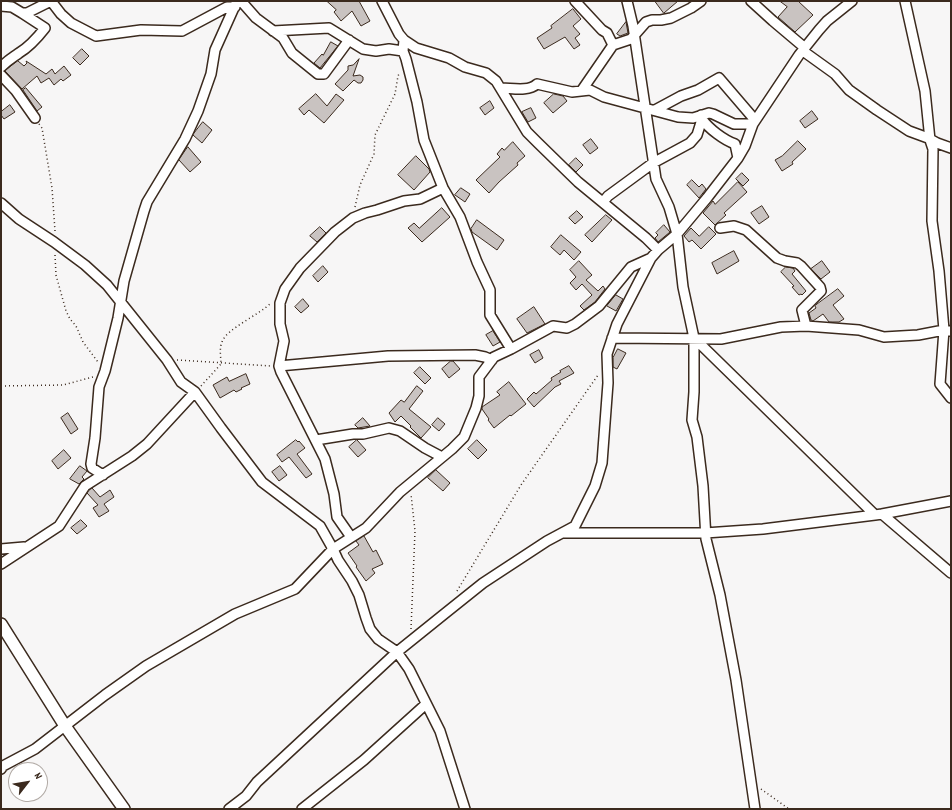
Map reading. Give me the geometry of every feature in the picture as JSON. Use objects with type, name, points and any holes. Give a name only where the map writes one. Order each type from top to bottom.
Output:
[{"type":"main road","points":[[1,624],[65,726],[124,809]]},
{"type":"street","points":[[22,13],[26,13],[51,1],[61,14],[71,23],[96,36],[141,30],[182,32],[227,7],[240,2]]},
{"type":"street","points":[[382,1],[399,34],[404,40],[416,48],[449,58],[465,68],[486,73],[496,81],[527,132],[578,182],[646,238],[658,250]]},
{"type":"street","points":[[575,1],[602,30],[607,33],[613,45]]},
{"type":"street","points":[[627,1],[633,22],[656,180],[669,207],[677,234],[683,287],[694,338],[694,392],[692,420],[697,437],[702,479],[705,533],[720,595],[736,680],[755,809]]},
{"type":"street","points":[[751,1],[804,49],[835,74],[849,90],[909,131],[951,148]]},
{"type":"street","points":[[229,809],[246,796],[257,782],[411,641],[483,583],[547,541],[575,526],[595,486],[602,463],[608,383],[607,354],[617,324],[651,258],[677,234],[738,158],[745,146],[754,122],[804,49],[827,21],[852,1]]},
{"type":"street","points":[[905,1],[925,91],[930,140],[933,150],[932,221],[948,330],[940,384],[951,398]]},
{"type":"street","points":[[240,2],[256,18],[282,38],[292,53],[318,74],[324,74],[349,40]]},
{"type":"street","points":[[104,475],[92,468],[91,464],[95,438],[99,387],[105,372],[118,318],[124,281],[147,202],[185,139],[198,111],[211,74],[215,50],[240,2]]},
{"type":"street","points":[[582,90],[613,45],[631,39],[646,22],[666,20],[697,2]]},
{"type":"street","points":[[1,6],[12,6],[45,28],[37,39],[20,53],[11,57],[1,67]]},
{"type":"street","points":[[273,31],[329,28],[363,49],[376,51],[389,49],[405,55]]},
{"type":"street","points":[[404,40],[405,55],[417,102],[423,134],[442,188],[460,217],[477,262],[490,290],[490,315],[512,349]]},
{"type":"street","points":[[1,75],[16,91],[35,118]]},
{"type":"street","points":[[655,110],[681,96],[698,90],[719,78],[754,122]]},
{"type":"street","points":[[501,88],[526,89],[537,84],[572,92],[590,90],[604,97],[678,117],[693,118],[701,117],[705,114],[713,114],[734,124],[754,122]]},
{"type":"street","points":[[603,202],[608,196],[653,163],[690,143],[696,137],[701,117]]},
{"type":"street","points":[[701,117],[713,131],[729,142],[735,144],[738,158]]},
{"type":"street","points":[[351,537],[337,517],[334,494],[326,459],[279,366],[284,341],[280,324],[280,303],[285,289],[300,268],[330,236],[352,218],[404,200],[420,199],[442,188]]},
{"type":"street","points":[[1,203],[20,219],[54,242],[107,285],[167,360],[181,382],[195,392],[262,482],[320,526],[338,560],[355,587],[370,629],[378,639],[398,652],[409,669],[440,731],[465,809]]},
{"type":"street","points":[[720,228],[734,226],[746,230],[777,258],[797,263],[801,266],[820,287],[821,291],[802,310],[806,326]]},
{"type":"street","points":[[1,769],[3,766],[35,749],[105,694],[146,666],[235,614],[295,590],[333,549],[366,528],[390,502],[442,458],[464,437],[476,408],[479,396],[478,377],[494,357],[512,349],[553,326],[567,328],[576,324],[599,306],[631,267],[651,258]]},
{"type":"street","points":[[612,338],[722,339],[781,327],[806,326],[859,330],[884,338],[918,335],[948,330]]},
{"type":"street","points":[[694,338],[878,514],[951,573]]},
{"type":"street","points":[[279,366],[388,356],[475,355],[492,360]]},
{"type":"street","points":[[1,564],[59,526],[85,486],[104,475],[147,444],[195,392]]},
{"type":"street","points":[[316,440],[353,434],[363,434],[389,428],[400,431],[424,448],[442,458]]},
{"type":"street","points":[[563,533],[705,533],[763,529],[878,514],[951,501]]},
{"type":"street","points":[[1,549],[25,547]]},
{"type":"street","points":[[302,809],[364,760],[426,704]]},
{"type":"path","points":[[352,218],[360,186],[374,154],[375,135],[395,94],[398,76],[405,55]]},
{"type":"path","points":[[1,386],[63,385],[105,372],[82,342],[76,326],[70,319],[66,311],[56,275],[52,188],[42,128],[35,118]]},
{"type":"path","points":[[195,392],[221,364],[220,348],[224,338],[239,324],[264,309],[285,289]]},
{"type":"path","points":[[167,360],[279,366]]},
{"type":"path","points":[[455,594],[521,485],[598,375]]},
{"type":"path","points":[[410,484],[415,531],[411,641]]},
{"type":"path","points":[[751,782],[789,809]]},
{"type":"building","points":[[327,1],[359,1],[370,21],[361,26],[352,11],[341,21],[334,12],[336,10]]},
{"type":"building","points":[[655,1],[678,1],[664,13]]},
{"type":"building","points":[[780,1],[798,1],[813,15],[795,32],[778,17],[787,7]]},
{"type":"building","points":[[573,9],[581,19],[573,26],[580,34],[575,38],[580,45],[574,49],[565,37],[544,49],[537,38],[552,28],[551,26]]},
{"type":"building","points":[[626,22],[628,33],[620,36],[617,34]]},
{"type":"building","points":[[331,42],[338,46],[320,68],[314,63],[322,54],[323,55]]},
{"type":"building","points":[[82,49],[89,56],[80,65],[73,58]]},
{"type":"building","points":[[359,59],[353,76],[360,75],[363,77],[363,80],[361,83],[358,83],[354,80],[343,91],[335,84],[348,70],[348,66],[353,65]]},
{"type":"building","points":[[18,61],[24,66],[27,63],[26,61],[46,74],[52,69],[55,74],[64,66],[71,75],[63,81],[61,79],[54,85],[49,78],[41,83],[37,76],[22,89],[5,71]]},
{"type":"building","points":[[26,88],[42,107],[37,111],[23,90]]},
{"type":"building","points":[[316,94],[327,106],[336,94],[344,100],[324,123],[309,110],[304,115],[299,109]]},
{"type":"building","points":[[554,94],[563,96],[567,101],[553,113],[544,103]]},
{"type":"building","points":[[490,101],[494,108],[485,115],[480,108]]},
{"type":"building","points":[[10,105],[15,112],[4,119],[1,112]]},
{"type":"building","points":[[531,108],[536,118],[528,122],[522,112]]},
{"type":"building","points":[[812,111],[818,119],[805,128],[800,121]]},
{"type":"building","points":[[203,122],[212,130],[202,143],[193,135]]},
{"type":"building","points":[[591,139],[598,148],[590,154],[583,145]]},
{"type":"building","points":[[798,141],[806,149],[792,162],[793,164],[782,171],[775,160],[782,156]]},
{"type":"building","points":[[513,142],[525,156],[517,163],[518,165],[489,193],[476,180],[500,157],[497,154],[502,148],[504,150]]},
{"type":"building","points":[[188,147],[201,162],[190,172],[179,160]]},
{"type":"building","points":[[416,156],[429,169],[430,172],[414,190],[398,175]]},
{"type":"building","points":[[576,158],[583,165],[576,172],[569,165]]},
{"type":"building","points":[[742,173],[749,180],[743,186],[736,179]]},
{"type":"building","points":[[692,180],[699,187],[702,184],[706,189],[699,198],[687,185]]},
{"type":"building","points":[[738,182],[747,192],[724,213],[726,215],[715,225],[703,213],[713,201],[715,204]]},
{"type":"building","points":[[461,188],[470,194],[465,202],[455,195]]},
{"type":"building","points":[[762,206],[769,217],[759,224],[751,213]]},
{"type":"building","points":[[442,208],[450,217],[422,242],[408,228],[414,223],[419,228]]},
{"type":"building","points":[[577,211],[583,217],[575,224],[569,218]]},
{"type":"building","points":[[606,215],[612,220],[592,242],[585,235]]},
{"type":"building","points":[[477,220],[504,240],[497,250],[472,232],[471,229]]},
{"type":"building","points":[[664,225],[670,232],[658,242],[655,238],[658,235],[656,233]]},
{"type":"building","points":[[320,227],[326,233],[317,242],[310,236]]},
{"type":"building","points":[[709,227],[716,234],[701,249],[692,240],[689,242],[684,236],[691,228],[699,236]]},
{"type":"building","points":[[561,235],[581,252],[574,260],[564,250],[560,255],[551,247]]},
{"type":"building","points":[[734,251],[739,261],[717,274],[712,263]]},
{"type":"building","points":[[579,261],[592,275],[586,280],[598,291],[603,286],[605,289],[595,302],[584,310],[580,306],[592,295],[582,284],[576,290],[570,283],[576,277],[570,270]]},
{"type":"building","points":[[822,261],[830,272],[821,279],[811,269]]},
{"type":"building","points":[[323,266],[328,272],[318,282],[313,276]]},
{"type":"building","points":[[786,267],[793,268],[795,271],[792,274],[806,291],[802,295],[799,295],[792,287],[794,286],[781,272]]},
{"type":"building","points":[[838,289],[844,296],[833,305],[844,319],[839,322],[829,322],[823,314],[813,321],[811,320],[809,313],[816,308],[815,306]]},
{"type":"building","points":[[616,295],[623,299],[616,311],[607,306]]},
{"type":"building","points":[[303,299],[309,306],[301,313],[295,307]]},
{"type":"building","points":[[534,307],[545,324],[527,333],[517,319]]},
{"type":"building","points":[[493,331],[500,342],[493,346],[486,335]]},
{"type":"building","points":[[618,349],[626,353],[617,369],[613,367],[613,358]]},
{"type":"building","points":[[539,350],[543,358],[535,363],[530,355]]},
{"type":"building","points":[[453,361],[460,369],[449,378],[442,369]]},
{"type":"building","points":[[569,366],[574,373],[559,381],[561,384],[555,387],[534,407],[527,399],[534,392],[536,394],[552,380],[551,378]]},
{"type":"building","points":[[420,367],[431,378],[425,384],[414,373]]},
{"type":"building","points":[[246,374],[250,384],[236,392],[234,390],[220,398],[213,385],[227,377],[229,381]]},
{"type":"building","points":[[509,382],[526,404],[494,428],[488,420],[489,419],[482,407],[500,395],[497,392]]},
{"type":"building","points":[[417,386],[423,391],[409,409],[431,427],[421,438],[401,416],[395,422],[389,413],[401,400],[404,402]]},
{"type":"building","points":[[68,413],[78,429],[71,434],[61,418]]},
{"type":"building","points":[[363,418],[370,426],[358,428],[355,425]]},
{"type":"building","points":[[438,418],[445,424],[439,431],[432,425]]},
{"type":"building","points":[[296,440],[298,442],[299,441],[305,448],[297,454],[312,474],[306,478],[289,457],[282,462],[277,455]]},
{"type":"building","points":[[357,440],[366,450],[358,457],[349,447]]},
{"type":"building","points":[[477,440],[487,450],[478,459],[468,449]]},
{"type":"building","points":[[64,450],[71,458],[58,469],[52,461]]},
{"type":"building","points":[[80,466],[87,471],[82,477],[84,479],[79,484],[70,479]]},
{"type":"building","points":[[280,466],[287,475],[279,481],[272,472]]},
{"type":"building","points":[[436,470],[450,483],[443,491],[428,478]]},
{"type":"building","points":[[92,488],[100,497],[110,490],[114,497],[104,504],[109,511],[99,517],[93,508],[98,505],[87,493]]},
{"type":"building","points":[[81,520],[87,526],[77,534],[71,528]]},
{"type":"building","points":[[364,536],[373,552],[376,550],[383,564],[372,569],[375,573],[366,581],[348,553],[359,545],[356,541]]}]
